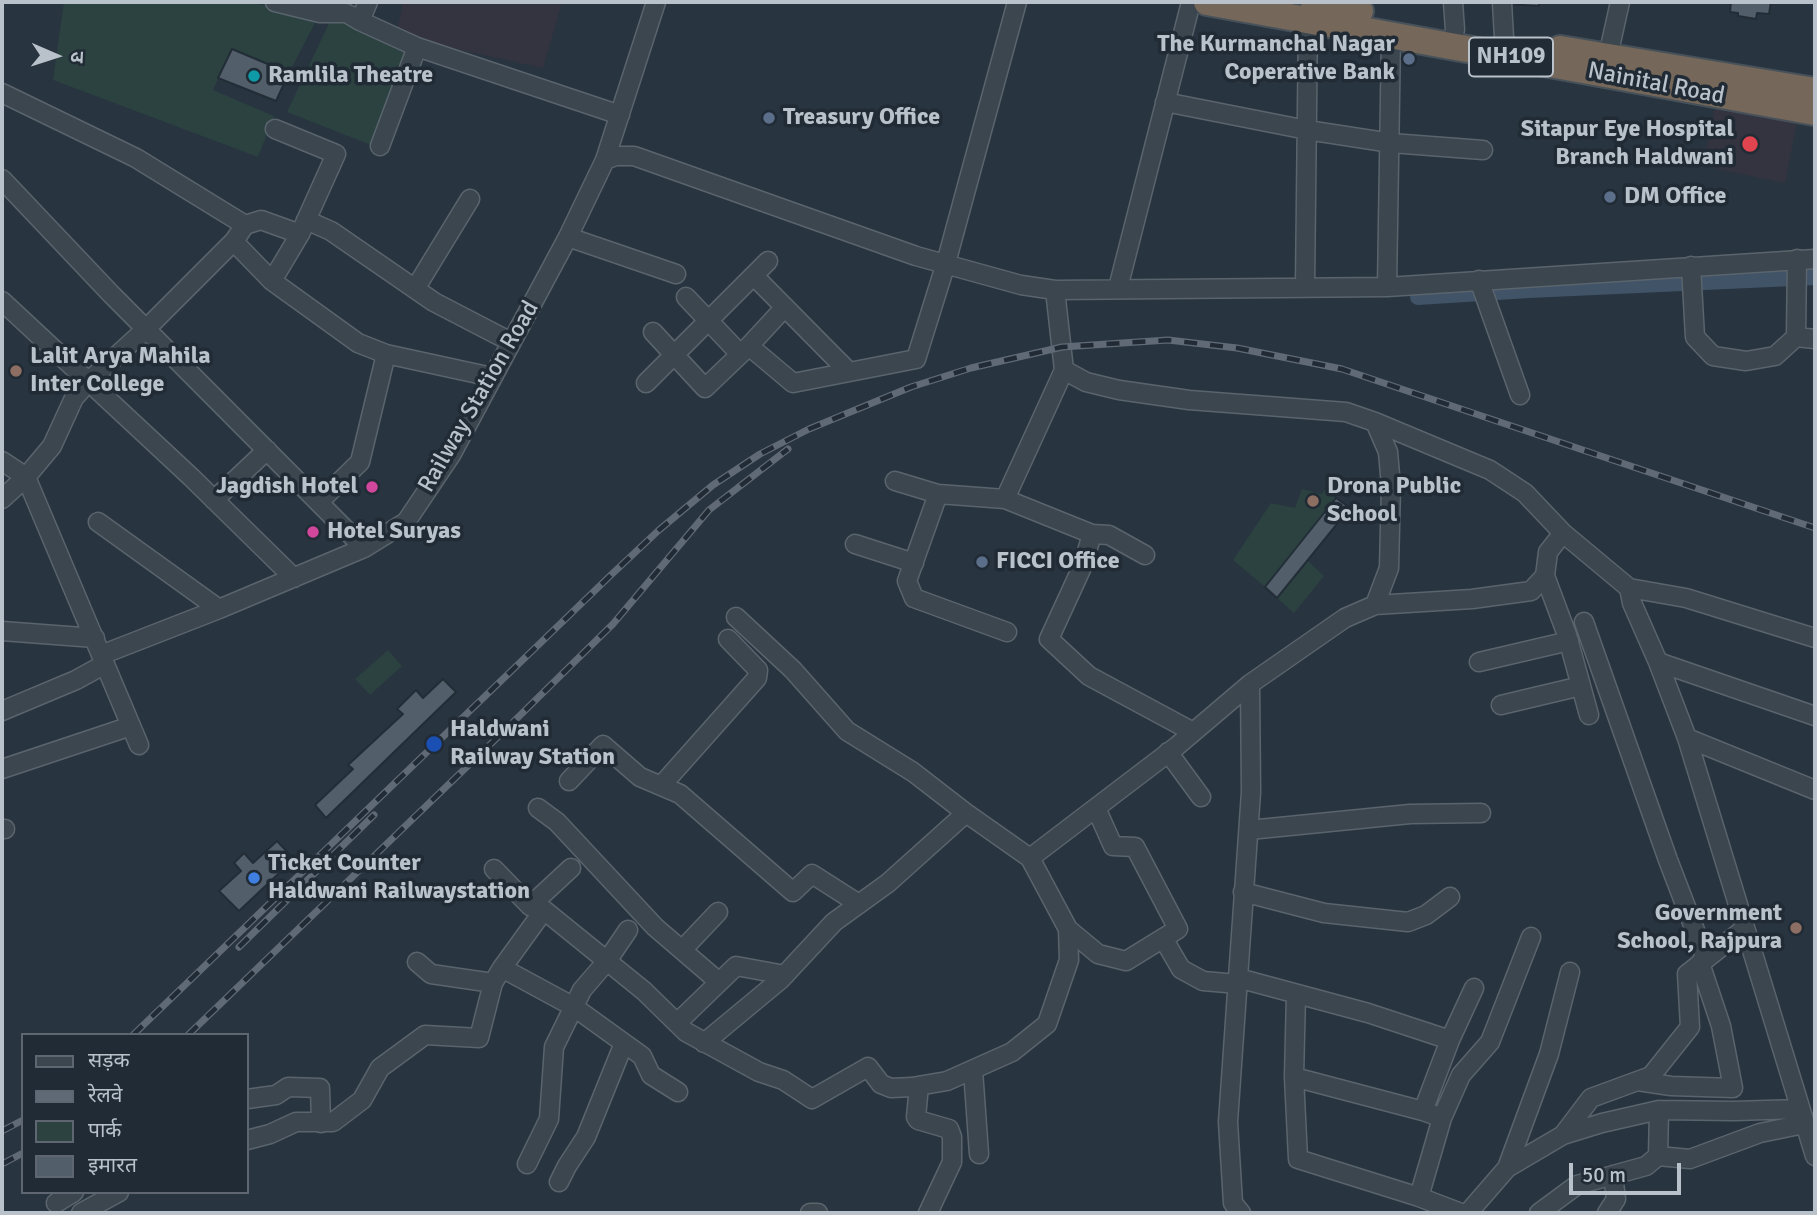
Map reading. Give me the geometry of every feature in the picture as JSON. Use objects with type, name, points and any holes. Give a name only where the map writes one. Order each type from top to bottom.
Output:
[{"type":"highway","name":"Nainital Road","points":[[1207,2],[1310,8],[1815,91]]},
{"type":"highway","name":"Nainital Road","points":[[1310,8],[1391,35],[1815,112]]},
{"type":"street","points":[[275,2],[320,13],[353,17]]},
{"type":"street","points":[[324,2],[417,47],[620,115]]},
{"type":"street","points":[[353,17],[368,2]]},
{"type":"street","name":"Railway Station Road","points":[[2,711],[76,680],[100,652],[219,609],[364,548],[405,522],[451,454],[568,237],[605,160],[656,2]]},
{"type":"street","points":[[686,298],[745,350],[793,383],[916,359],[946,263],[1017,2]]},
{"type":"street","points":[[1118,289],[1191,2]]},
{"type":"street","points":[[1453,2],[1455,30]]},
{"type":"street","points":[[1502,2],[1504,38]]},
{"type":"street","points":[[1608,56],[1620,2]]},
{"type":"street","points":[[1305,286],[1310,8]]},
{"type":"street","points":[[1387,287],[1391,35]]},
{"type":"street","points":[[380,146],[417,47]]},
{"type":"street","points":[[2,93],[136,159],[245,225]]},
{"type":"street","points":[[1165,102],[1391,144],[1483,150]]},
{"type":"street","points":[[272,281],[303,227],[336,154],[275,129]]},
{"type":"street","points":[[605,160],[616,156],[634,156],[916,256],[1021,285],[1055,290],[1387,287],[1479,280],[1690,278],[1802,269],[1796,337],[1775,356],[1746,361],[1713,356],[1695,337],[1690,278]]},
{"type":"street","points":[[2,179],[146,329],[364,548]]},
{"type":"street","points":[[415,289],[470,199]]},
{"type":"street","points":[[2,499],[26,477],[52,446],[74,398],[89,381],[146,329],[234,241],[245,225],[261,220],[331,232],[434,302],[511,342]]},
{"type":"street","points":[[568,237],[676,274]]},
{"type":"street","points":[[234,241],[272,281],[358,344],[386,354],[492,377]]},
{"type":"street","points":[[646,383],[768,261]]},
{"type":"street","points":[[754,276],[849,372]]},
{"type":"street","points":[[1479,280],[1520,395]]},
{"type":"street","points":[[1005,499],[1063,370],[1055,290]]},
{"type":"street","points":[[2,301],[293,578]]},
{"type":"street","points":[[653,332],[705,388],[785,307]]},
{"type":"street","points":[[1796,337],[1815,338]]},
{"type":"street","points":[[319,502],[360,462],[386,354]]},
{"type":"street","points":[[1063,370],[1086,382],[1119,390],[1189,400],[1346,412],[1376,422],[1490,470],[1525,494],[1563,533],[1629,588],[1686,598],[1815,638]]},
{"type":"street","points":[[1375,605],[1389,568],[1391,486],[1388,452],[1376,422]]},
{"type":"street","points":[[214,500],[267,450]]},
{"type":"street","points":[[2,461],[26,477],[139,745]]},
{"type":"street","points":[[895,481],[939,494],[1005,499],[1092,534],[1109,535],[1145,555]]},
{"type":"street","points":[[939,494],[907,581],[914,598],[1007,632]]},
{"type":"street","points":[[98,522],[219,609]]},
{"type":"street","points":[[1563,533],[1548,552],[1545,576],[1569,641],[1589,715]]},
{"type":"street","points":[[1092,534],[1083,565],[1049,639],[1090,676],[1193,732]]},
{"type":"street","points":[[855,544],[914,563]]},
{"type":"street","points":[[1030,858],[1168,752],[1250,684],[1345,618],[1375,605],[1472,599],[1531,590],[1545,576]]},
{"type":"street","points":[[1629,588],[1632,603],[1687,738],[1815,1156]]},
{"type":"street","points":[[736,617],[793,670],[847,731],[913,772],[1030,858],[1068,929],[1098,954],[1126,961],[1178,929],[1135,847],[1113,846],[1096,807]]},
{"type":"street","points":[[1584,622],[1703,961],[1721,1026],[1733,1088],[1734,1111]]},
{"type":"street","points":[[2,631],[100,652]]},
{"type":"street","points":[[661,786],[757,678],[758,670],[728,639]]},
{"type":"street","points":[[1479,662],[1569,641]]},
{"type":"street","points":[[1658,662],[1815,716]]},
{"type":"street","points":[[1241,1213],[1233,1203],[1228,1122],[1251,792],[1250,684]]},
{"type":"street","points":[[1501,705],[1581,686]]},
{"type":"street","points":[[2,769],[131,726]]},
{"type":"street","points":[[1687,738],[1815,790]]},
{"type":"street","points":[[569,781],[603,746],[640,777],[680,794],[793,892],[811,874],[859,904]]},
{"type":"street","points":[[1168,752],[1201,797]]},
{"type":"street","points":[[538,808],[557,822],[655,927],[719,982]]},
{"type":"street","points":[[704,1043],[785,975],[834,922],[888,883],[966,813]]},
{"type":"street","points":[[1249,831],[1410,814],[1481,813]]},
{"type":"street","points":[[248,1140],[270,1134],[296,1122],[333,1122],[362,1100],[380,1068],[425,1035],[478,1038],[498,976],[537,908],[572,868]]},
{"type":"street","points":[[494,869],[537,908],[607,961],[677,1023],[704,1043],[759,1072],[783,1080],[812,1099],[868,1068],[881,1084],[891,1087],[919,1086],[947,1081],[1012,1052],[1048,1024],[1069,960],[1068,929]]},
{"type":"street","points":[[1243,892],[1324,913],[1408,922],[1426,915],[1450,897]]},
{"type":"street","points":[[682,950],[718,912]]},
{"type":"street","points":[[1563,1135],[1591,1098],[1651,1076],[1690,1027],[1687,974],[1744,929]]},
{"type":"street","points":[[527,1164],[549,1119],[554,1047],[582,990],[607,961],[628,930]]},
{"type":"street","points":[[1419,1197],[1442,1118],[1461,1075],[1490,1042],[1531,937]]},
{"type":"street","points":[[1163,938],[1181,969],[1203,981],[1238,981],[1296,993],[1368,1013],[1450,1041]]},
{"type":"street","points":[[417,962],[431,974],[498,976],[574,1007],[642,1056],[651,1075],[678,1092]]},
{"type":"street","points":[[677,1023],[736,965],[785,975]]},
{"type":"street","points":[[1507,1168],[1549,1054],[1570,972]]},
{"type":"street","points":[[1423,1111],[1474,988]]},
{"type":"street","points":[[1296,993],[1294,1077],[1298,1159],[1461,1213]]},
{"type":"street","points":[[559,1182],[586,1137],[624,1043]]},
{"type":"street","points":[[973,1070],[979,1154]]},
{"type":"street","points":[[1294,1077],[1442,1118]]},
{"type":"street","points":[[1638,1081],[1671,1086],[1733,1088]]},
{"type":"street","points":[[919,1086],[916,1117],[918,1120],[949,1129],[952,1137],[952,1162],[928,1213]]},
{"type":"street","points":[[248,1099],[276,1095],[288,1087],[320,1088],[321,1123]]},
{"type":"street","points":[[1468,1213],[1507,1168],[1563,1135],[1602,1123],[1659,1110],[1734,1111],[1807,1125]]},
{"type":"street","points":[[1658,1156],[1659,1110]]},
{"type":"street","points":[[1539,1213],[1577,1185],[1646,1166],[1658,1156],[1690,1159],[1760,1133],[1807,1125]]},
{"type":"street","points":[[1607,1213],[1616,1199],[1613,1175]]},
{"type":"street","points":[[56,1203],[71,1194]]},
{"type":"street","points":[[81,1213],[115,1194]]},
{"type":"street","points":[[810,1213],[818,1213]]},
{"type":"shaded area","points":[[403,2],[562,2],[543,68],[447,47],[397,31]]},
{"type":"shaded area","name":"Sitapur Eye Hospital Branch Haldwani","points":[[1715,106],[1797,122],[1785,183],[1703,166]]},
{"type":"green space","points":[[64,2],[251,2],[317,19],[289,73],[232,49],[213,90],[274,116],[258,157],[53,80]]},
{"type":"green space","points":[[332,17],[412,51],[376,147],[287,112]]},
{"type":"green space","points":[[1302,489],[1321,494],[1325,490],[1336,498],[1265,587],[1233,560],[1271,503],[1295,508]]},
{"type":"green space","points":[[1308,561],[1324,576],[1294,613],[1277,598]]},
{"type":"green space","points":[[388,650],[402,666],[370,695],[355,679]]},
{"type":"building","points":[[1539,2],[1539,6],[1507,4]]},
{"type":"building","points":[[1731,2],[1771,2],[1769,14],[1757,13],[1756,19],[1730,12]]},
{"type":"building","name":"Ramlila Theatre","points":[[232,49],[289,73],[276,101],[218,78]]},
{"type":"building","points":[[1336,498],[1350,508],[1277,598],[1265,587]]},
{"type":"building","points":[[443,679],[456,692],[326,818],[315,805],[353,769],[348,765],[403,714],[397,709],[416,690],[423,698]]},
{"type":"building","name":"Ticket Counter Haldwani Railwaystation","points":[[277,841],[294,859],[239,911],[219,891],[241,871],[234,863],[244,853],[253,863]]},
{"type":"waterway","points":[[1418,297],[1815,277]]},
{"type":"railway","points":[[135,1033],[612,574],[713,485],[760,454],[809,429],[911,387],[971,368],[1062,347],[1168,340],[1237,348],[1342,369],[1815,528]]},
{"type":"railway","points":[[190,1033],[613,624],[709,510],[788,449]]},
{"type":"railway","points":[[239,947],[374,815]]},
{"type":"railway","points":[[2,1131],[21,1121]]},
{"type":"railway","points":[[2,1164],[21,1154]]},
{"type":"place","name":"The Kurmanchal Nagar Coperative Bank","points":[[1409,59]]},
{"type":"place","name":"Ramlila Theatre","points":[[254,76]]},
{"type":"place","name":"Treasury Office","points":[[769,118]]},
{"type":"place","name":"Sitapur Eye Hospital Branch Haldwani","points":[[1750,144]]},
{"type":"place","name":"DM Office","points":[[1610,197]]},
{"type":"place","name":"Lalit Arya Mahila Inter College","points":[[16,371]]},
{"type":"place","name":"Jagdish Hotel","points":[[372,487]]},
{"type":"place","name":"Drona Public School","points":[[1313,501]]},
{"type":"place","name":"Hotel Suryas","points":[[313,532]]},
{"type":"place","name":"FICCI Office","points":[[982,562]]},
{"type":"place","name":"Haldwani Railway Station","points":[[434,744]]},
{"type":"place","name":"Ticket Counter Haldwani Railwaystation","points":[[254,878]]},
{"type":"place","name":"Government School, Rajpura","points":[[1796,928]]}]
